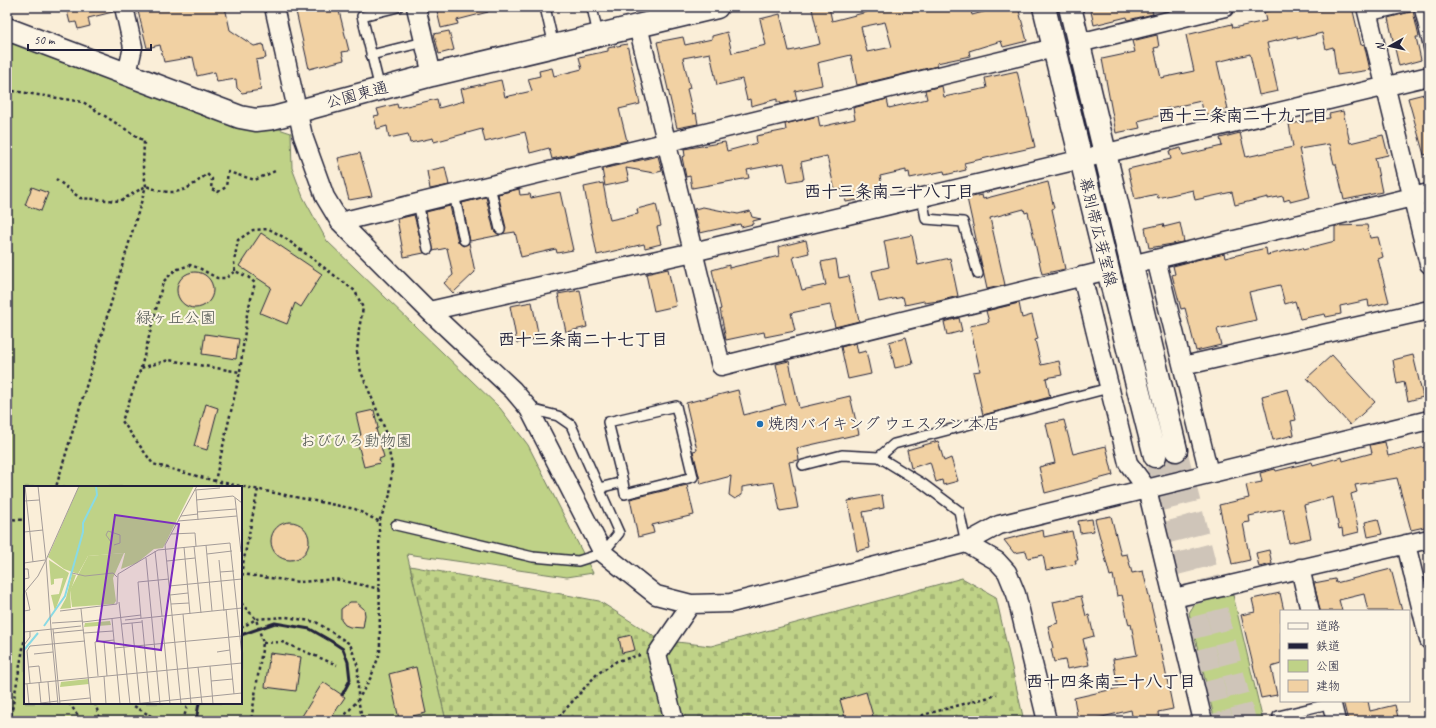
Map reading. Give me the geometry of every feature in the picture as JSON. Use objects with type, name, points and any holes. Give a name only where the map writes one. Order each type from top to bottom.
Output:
[{"type":"main road","name":"公園東通","points":[[7,29],[240,117],[256,120],[273,118],[432,75],[714,7]]},
{"type":"main road","name":"幕別帯広芽室線","points":[[1044,7],[1080,159],[1155,456]]},
{"type":"main road","name":"幕別帯広芽室線","points":[[1070,7],[1176,450]]},
{"type":"street","points":[[124,7],[133,47],[127,74]]},
{"type":"street","points":[[274,7],[299,110],[303,136],[325,197],[340,222],[513,390],[529,409],[551,448],[603,553],[656,595],[691,604],[731,603],[966,543],[999,525],[1429,420]]},
{"type":"street","points":[[416,7],[432,75]]},
{"type":"street","points":[[1079,43],[1225,7]]},
{"type":"street","points":[[1367,12],[1386,86],[1421,195],[1429,264]]},
{"type":"street","points":[[638,26],[721,366],[1108,270]]},
{"type":"street","points":[[340,222],[1054,48]]},
{"type":"street","points":[[430,311],[693,252],[1429,76]]},
{"type":"street","points":[[1131,264],[1421,195]]},
{"type":"street","points":[[1156,259],[1209,473]]},
{"type":"street","points":[[1082,276],[1128,463],[1147,489],[1203,721]]},
{"type":"street","points":[[1183,366],[1429,310]]},
{"type":"street","points":[[1174,598],[1429,539]]},
{"type":"street","points":[[966,543],[997,561],[1007,572],[1016,594],[1047,721]]},
{"type":"street","points":[[1406,544],[1429,640]]},
{"type":"street","points":[[1300,568],[1310,610]]},
{"type":"street","points":[[674,721],[657,654],[691,604]]},
{"type":"street","points":[[1331,702],[1336,721]]},
{"type":"lane","points":[[380,89],[362,16],[398,7]]},
{"type":"lane","points":[[545,7],[554,46]]},
{"type":"lane","points":[[592,7],[598,35]]},
{"type":"lane","points":[[1367,12],[1408,7]]},
{"type":"lane","points":[[1419,7],[1429,50]]},
{"type":"lane","points":[[371,55],[424,42]]},
{"type":"lane","points":[[490,186],[500,229]]},
{"type":"lane","points":[[454,194],[464,240]]},
{"type":"lane","points":[[922,197],[926,219],[963,222],[978,274]]},
{"type":"lane","points":[[418,203],[428,249]]},
{"type":"lane","points":[[878,457],[894,444],[1109,388]]},
{"type":"lane","points":[[676,406],[693,478],[625,494],[623,482],[608,422],[676,406]]},
{"type":"lane","points":[[396,525],[533,557],[578,561],[603,553],[619,532],[571,425],[558,416],[529,409]]},
{"type":"lane","points":[[803,465],[842,455],[878,457],[923,484],[959,511],[966,543]]},
{"type":"lane","points":[[599,488],[623,482]]},
{"type":"lane","points":[[1278,716],[1331,702]]},
{"type":"path","points":[[7,90],[83,102],[144,140],[143,167],[146,186],[56,486]]},
{"type":"path","points":[[146,186],[163,193],[189,189],[207,174],[212,179],[211,189],[218,192],[226,187],[228,172],[255,180],[275,171]]},
{"type":"path","points":[[56,178],[80,198],[120,201],[146,186]]},
{"type":"path","points":[[235,271],[234,262],[238,240],[253,230],[269,229],[285,238],[355,291],[363,308],[357,352],[361,372],[384,427],[392,466],[390,495],[379,522],[380,653],[371,677],[358,700],[340,721]]},
{"type":"path","points":[[235,271],[226,278],[217,278],[199,268],[190,265],[175,270],[163,282],[141,368],[122,421],[153,464],[215,481],[242,486]]},
{"type":"path","points":[[215,481],[240,372],[247,314],[255,283],[248,277],[235,271]]},
{"type":"path","points":[[141,368],[169,360],[240,372]]},
{"type":"path","points":[[242,486],[355,509],[379,522],[396,525]]},
{"type":"path","points":[[242,569],[258,489]]},
{"type":"path","points":[[7,519],[24,520]]},
{"type":"path","points":[[242,574],[299,582],[335,579],[380,589]]},
{"type":"path","points":[[242,604],[256,619],[263,643],[250,721]]},
{"type":"path","points":[[242,627],[256,619],[286,618],[316,622],[350,644],[358,667],[358,700],[363,721]]},
{"type":"path","points":[[263,643],[282,642],[337,665]]},
{"type":"path","points":[[10,721],[24,643]]},
{"type":"path","points":[[555,721],[597,674],[617,660],[643,654],[657,654]]},
{"type":"path","points":[[918,721],[923,715],[997,695]]},
{"type":"path","points":[[70,704],[82,721]]},
{"type":"path","points":[[95,704],[99,716],[106,721]]},
{"type":"path","points":[[131,704],[150,714],[159,721]]},
{"type":"path","points":[[183,721],[188,704]]},
{"type":"path","points":[[147,721],[150,714]]},
{"type":"green space","name":"緑ヶ丘公園","points":[[7,40],[291,133],[292,168],[303,197],[327,241],[500,408],[528,445],[593,573],[567,577],[407,554],[446,721],[7,721]]},
{"type":"green space","points":[[410,566],[599,601],[660,640],[711,646],[962,578],[996,597],[1024,721],[446,721]]},
{"type":"green space","points":[[1233,595],[1263,721],[1215,721],[1189,613],[1195,603]]},
{"type":"building","points":[[66,7],[113,7],[113,12],[88,18],[90,26],[78,29],[76,22],[70,23]]},
{"type":"building","points":[[137,7],[225,7],[230,30],[254,46],[263,44],[266,58],[256,60],[261,90],[242,93],[237,88],[236,79],[217,82],[215,72],[197,76],[193,57],[164,62],[160,45],[147,48]]},
{"type":"building","points":[[295,7],[338,7],[349,51],[342,52],[344,60],[309,69]]},
{"type":"building","points":[[436,7],[487,7],[488,12],[457,20],[458,24],[441,28]]},
{"type":"building","points":[[829,7],[832,21],[867,12],[866,7],[970,7],[972,15],[1002,7],[1018,7],[1027,41],[1003,47],[1001,41],[969,51],[970,56],[937,63],[937,66],[857,85],[851,55],[821,62],[818,63],[822,85],[795,91],[797,100],[781,104],[780,102],[777,102],[777,99],[751,106],[750,99],[747,100],[742,79],[717,85],[710,53],[683,58],[690,88],[687,89],[693,114],[696,113],[698,124],[677,128],[657,42],[683,37],[685,45],[712,39],[712,36],[727,32],[732,53],[766,45],[760,19],[780,14],[789,51],[794,50],[820,44],[812,9]],"holes":[[[885,22],[892,47],[867,52],[861,27]]]},
{"type":"building","points":[[1090,7],[1151,7],[1153,14],[1128,20],[1127,17],[1094,25]]},
{"type":"building","points":[[1285,7],[1316,7],[1317,11],[1333,7],[1352,7],[1361,45],[1364,44],[1370,70],[1337,75],[1333,47],[1326,49],[1322,33],[1297,39],[1297,36],[1267,43],[1278,91],[1259,95],[1250,54],[1217,62],[1228,109],[1204,115],[1201,101],[1165,109],[1166,114],[1138,121],[1140,128],[1116,133],[1102,59],[1135,52],[1132,41],[1157,35],[1159,47],[1154,48],[1161,78],[1194,71],[1186,35],[1232,24],[1233,28],[1266,21],[1264,12]]},
{"type":"building","points":[[1413,11],[1419,37],[1416,37],[1421,60],[1399,66],[1388,18]]},
{"type":"building","points":[[449,31],[454,50],[439,54],[434,34]]},
{"type":"building","points":[[627,44],[640,104],[619,109],[627,141],[552,159],[549,148],[530,153],[525,132],[485,142],[482,129],[434,142],[433,138],[410,143],[408,134],[389,138],[387,126],[377,129],[374,116],[379,115],[377,109],[397,104],[398,108],[437,99],[439,108],[464,101],[461,89],[501,80],[505,97],[532,91],[528,79],[540,76],[539,71],[552,68],[554,76],[582,69],[579,57],[608,51],[608,48]]},
{"type":"building","points":[[1017,71],[1035,147],[964,163],[966,170],[945,175],[944,171],[910,178],[909,172],[906,173],[906,170],[880,176],[883,190],[858,197],[858,200],[846,202],[843,189],[835,191],[827,156],[801,162],[804,179],[788,182],[784,163],[747,170],[749,178],[692,188],[690,176],[686,177],[682,157],[685,156],[684,149],[725,142],[727,151],[757,143],[756,136],[786,130],[785,124],[818,116],[820,127],[855,119],[853,108],[887,99],[889,108],[927,99],[925,90],[942,86],[944,97],[987,88],[985,78]]},
{"type":"building","points":[[1424,94],[1429,114],[1429,154],[1424,155],[1408,98]]},
{"type":"building","points":[[1343,111],[1350,143],[1383,135],[1388,155],[1375,158],[1382,192],[1344,200],[1336,164],[1334,164],[1329,144],[1299,149],[1310,197],[1290,202],[1290,199],[1284,201],[1283,196],[1268,199],[1268,197],[1235,205],[1232,192],[1195,200],[1193,190],[1158,198],[1157,194],[1135,199],[1128,169],[1171,159],[1169,151],[1181,148],[1183,155],[1222,146],[1220,138],[1240,133],[1246,157],[1293,147],[1289,124],[1330,118],[1329,114]]},
{"type":"building","points":[[360,153],[372,196],[349,200],[338,158]]},
{"type":"building","points":[[658,156],[662,171],[654,173],[626,168],[629,181],[605,186],[602,169]]},
{"type":"building","points":[[445,167],[449,185],[430,189],[427,171]]},
{"type":"building","points":[[1048,182],[1054,208],[1052,209],[1065,269],[1042,274],[1028,212],[1025,213],[1024,209],[990,218],[1005,285],[987,289],[967,198],[982,195],[983,199]]},
{"type":"building","points":[[603,183],[610,220],[638,214],[637,209],[656,204],[661,226],[657,227],[661,244],[645,248],[644,244],[597,255],[584,187]]},
{"type":"building","points":[[32,187],[48,193],[41,211],[25,205]]},
{"type":"building","points":[[519,189],[520,195],[530,194],[531,198],[560,192],[573,250],[557,253],[556,249],[521,257],[515,232],[502,234],[506,228],[498,194]]},
{"type":"building","points":[[486,197],[494,231],[500,235],[470,241],[462,203]]},
{"type":"building","points":[[450,206],[458,242],[463,246],[469,243],[475,272],[453,293],[444,283],[453,275],[447,248],[433,251],[426,212]]},
{"type":"building","points":[[703,207],[738,214],[750,211],[752,217],[761,219],[753,221],[753,224],[741,227],[740,224],[700,233],[694,209]]},
{"type":"building","points":[[414,215],[424,253],[404,257],[397,219]]},
{"type":"building","points":[[1180,223],[1184,242],[1149,248],[1145,228],[1163,224],[1164,227]]},
{"type":"building","points":[[1367,225],[1370,238],[1378,237],[1383,257],[1378,259],[1389,302],[1369,307],[1368,300],[1340,306],[1341,314],[1326,317],[1325,314],[1300,319],[1295,301],[1285,304],[1280,285],[1249,292],[1256,320],[1217,329],[1221,345],[1196,351],[1185,308],[1181,309],[1172,275],[1175,274],[1173,266],[1224,253],[1225,258],[1266,248],[1267,255],[1303,247],[1304,249],[1335,241],[1335,226]]},
{"type":"building","points":[[261,233],[322,274],[301,307],[295,303],[287,324],[260,313],[271,287],[239,266]]},
{"type":"building","points":[[912,235],[918,265],[950,258],[958,296],[939,301],[924,303],[924,301],[905,305],[903,297],[879,302],[872,271],[889,267],[884,241]]},
{"type":"building","points":[[806,240],[809,253],[793,257],[802,290],[826,285],[821,262],[836,259],[839,278],[849,276],[859,321],[835,327],[830,305],[791,313],[795,331],[765,337],[764,332],[726,340],[712,270],[729,265],[729,268],[779,256],[778,247]]},
{"type":"building","points":[[668,269],[676,306],[654,311],[646,274]]},
{"type":"building","points":[[195,272],[208,277],[213,290],[208,303],[195,308],[182,303],[177,290],[182,277]]},
{"type":"building","points":[[580,290],[587,327],[566,332],[558,294]]},
{"type":"building","points":[[532,302],[539,338],[517,343],[510,306]]},
{"type":"building","points":[[1019,303],[1022,318],[1032,315],[1038,339],[1035,340],[1041,365],[1059,361],[1062,375],[1046,378],[1050,397],[983,415],[973,372],[980,371],[970,326],[989,322],[986,311]]},
{"type":"building","points":[[959,318],[962,331],[947,335],[944,322]]},
{"type":"building","points":[[205,334],[239,339],[236,359],[202,354]]},
{"type":"building","points":[[906,337],[913,364],[895,368],[889,342]]},
{"type":"building","points":[[856,343],[858,353],[866,351],[871,374],[848,379],[841,347]]},
{"type":"building","points":[[1332,355],[1375,402],[1350,425],[1307,378]]},
{"type":"building","points":[[1413,355],[1423,397],[1408,401],[1404,382],[1397,384],[1393,360]]},
{"type":"building","points":[[789,361],[799,408],[850,396],[859,434],[797,448],[799,460],[789,462],[798,508],[780,511],[774,482],[742,487],[742,495],[735,499],[729,495],[731,476],[701,484],[693,451],[697,450],[686,403],[738,390],[744,415],[785,404],[776,364]]},
{"type":"building","points":[[1288,389],[1296,420],[1291,421],[1294,435],[1273,440],[1262,396]]},
{"type":"building","points":[[206,404],[218,408],[207,450],[194,446]]},
{"type":"building","points":[[374,410],[378,428],[376,429],[384,457],[379,459],[380,463],[364,467],[356,436],[361,435],[356,414]]},
{"type":"building","points":[[1064,420],[1073,454],[1106,446],[1113,475],[1045,493],[1039,467],[1055,463],[1046,424]]},
{"type":"building","points":[[938,441],[944,461],[951,458],[958,481],[943,485],[942,480],[936,482],[930,462],[911,468],[907,450]]},
{"type":"building","points":[[1385,442],[1388,456],[1429,446],[1429,526],[1411,530],[1397,478],[1355,485],[1357,492],[1351,494],[1359,532],[1343,536],[1342,528],[1339,529],[1333,497],[1304,505],[1311,538],[1289,543],[1283,509],[1249,516],[1250,522],[1243,523],[1250,560],[1232,564],[1219,505],[1249,498],[1246,485],[1262,482],[1260,473],[1275,469],[1276,471],[1312,462],[1313,465],[1342,457],[1343,461],[1372,453],[1370,445]]},
{"type":"building","points":[[687,485],[694,515],[652,525],[654,533],[638,537],[630,499]]},
{"type":"building","points":[[882,495],[884,508],[863,512],[870,548],[857,551],[848,501]]},
{"type":"building","points":[[1111,516],[1121,555],[1127,554],[1132,573],[1143,571],[1158,634],[1173,709],[1158,712],[1159,721],[1133,721],[1131,710],[1086,721],[1078,721],[1074,698],[1118,688],[1113,659],[1137,655],[1131,624],[1129,625],[1122,595],[1117,596],[1113,575],[1110,576],[1095,519]]},
{"type":"building","points":[[1092,519],[1094,531],[1080,533],[1078,521]]},
{"type":"building","points":[[1378,519],[1382,534],[1368,537],[1365,522]]},
{"type":"building","points":[[290,522],[303,528],[309,541],[303,554],[290,560],[277,554],[271,541],[277,528]]},
{"type":"building","points":[[1043,530],[1044,537],[1072,531],[1078,560],[1075,560],[1076,564],[1046,570],[1043,555],[1028,558],[1026,551],[1014,553],[1004,540]]},
{"type":"building","points":[[1269,550],[1272,564],[1259,567],[1256,553]]},
{"type":"building","points":[[1391,569],[1402,610],[1368,610],[1364,594],[1339,600],[1342,610],[1320,610],[1314,583],[1335,579],[1336,583]]},
{"type":"building","points":[[1280,593],[1284,610],[1280,610],[1280,664],[1271,667],[1277,695],[1261,698],[1241,615],[1255,612],[1252,599]]},
{"type":"building","points":[[1081,596],[1086,616],[1089,615],[1094,636],[1083,639],[1089,665],[1067,669],[1065,660],[1054,662],[1051,649],[1053,648],[1048,626],[1058,623],[1053,602]]},
{"type":"building","points":[[350,602],[356,602],[364,609],[365,615],[363,628],[350,627],[345,625],[341,620],[341,609]]},
{"type":"building","points":[[631,635],[635,650],[622,653],[619,638]]},
{"type":"building","points":[[270,653],[301,657],[296,691],[265,687]]},
{"type":"building","points":[[416,667],[426,713],[399,719],[389,674]]},
{"type":"building","points":[[323,682],[345,697],[329,721],[299,721]]},
{"type":"building","points":[[866,692],[873,716],[870,717],[871,721],[846,721],[840,700]]},
{"type":"building","points":[[1343,702],[1368,702],[1370,711],[1395,705],[1399,721],[1348,721]]},
{"type":"tunnel","points":[[1176,450],[1245,721]]},
{"type":"tunnel","points":[[1155,456],[1222,721]]},
{"type":"railway","points":[[242,635],[275,623],[310,629],[331,641],[343,649],[348,662],[350,680],[342,695]]},
{"type":"railway","points":[[196,721],[199,704]]},
{"type":"place","name":"焼肉バイキング ウエスタン 本店","points":[[760,424]]},
{"type":"district","name":"西十三条南二十九丁目","points":[[1243,115]]},
{"type":"district","name":"西十三条南二十八丁目","points":[[889,191]]},
{"type":"district","name":"西十三条南二十七丁目","points":[[583,339]]},
{"type":"district","name":"西十四条南二十八丁目","points":[[1111,681]]},
{"type":"park label","name":"おびひろ動物園","points":[[356,441]]}]
